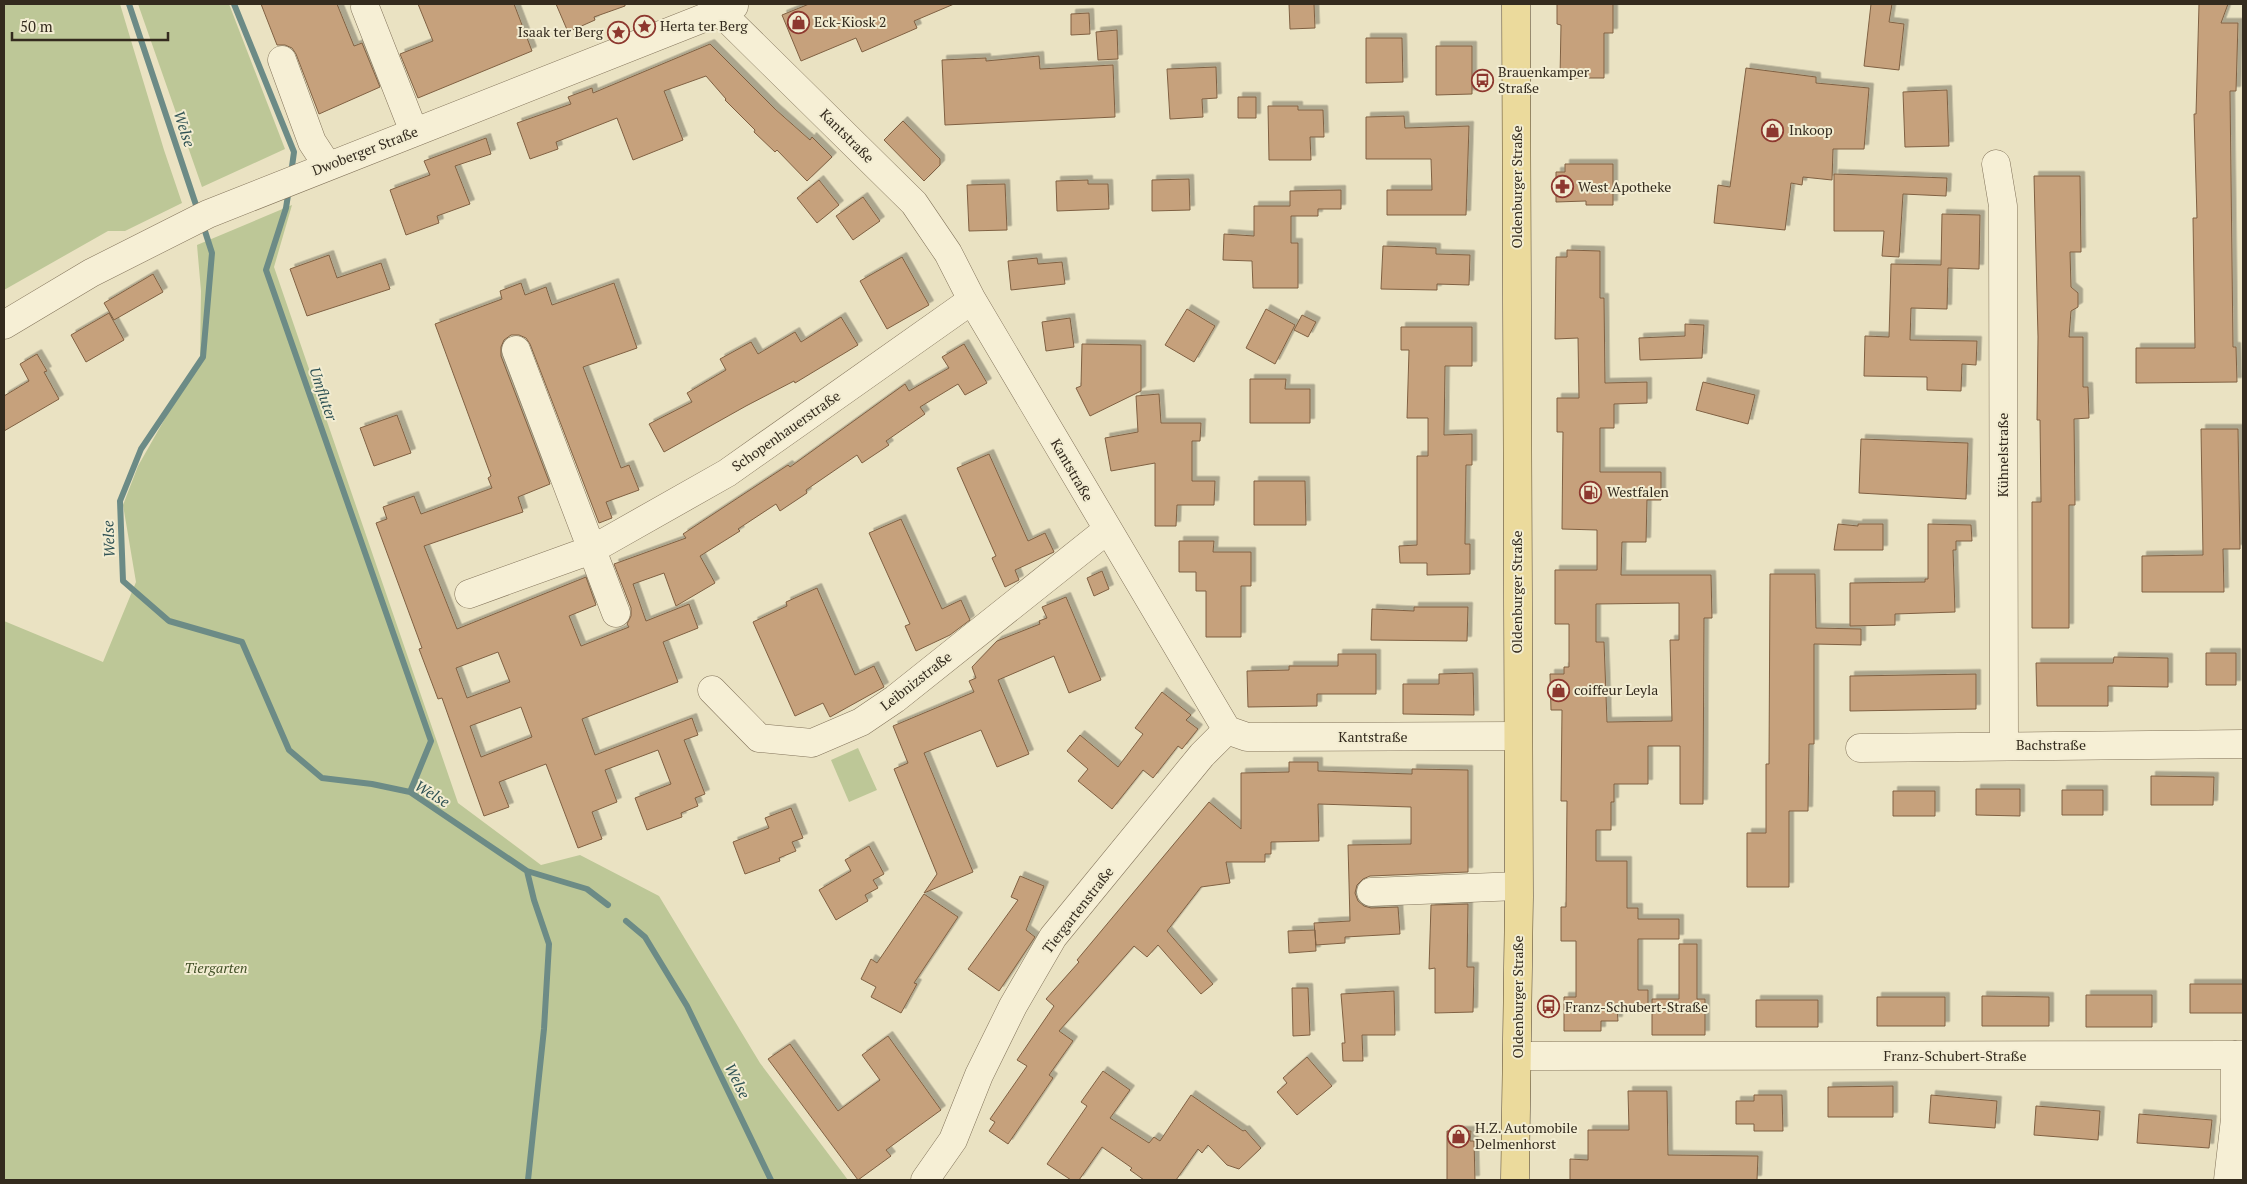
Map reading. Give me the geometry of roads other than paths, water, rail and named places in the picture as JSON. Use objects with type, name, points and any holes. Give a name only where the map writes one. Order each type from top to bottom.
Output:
[{"type":"main road","name":"Oldenburger Straße","points":[[1515,1180],[1518,1056],[1516,4]]},
{"type":"street","name":"Kantstraße","points":[[724,6],[914,203],[948,253],[972,300],[1227,730],[1247,737],[1517,736]]},
{"type":"street","name":"Dwoberger Straße","points":[[4,325],[91,273],[208,214],[724,6]]},
{"type":"street","points":[[365,7],[414,132]]},
{"type":"street","points":[[282,60],[312,142],[327,165]]},
{"type":"street","name":"Kühnelstraße","points":[[1996,164],[2003,206],[2004,745]]},
{"type":"street","name":"Schopenhauerstraße","points":[[470,594],[591,550],[727,473],[972,300]]},
{"type":"street","points":[[516,350],[616,613]]},
{"type":"street","name":"Leibnizstraße","points":[[712,690],[759,738],[812,743],[820,740],[861,722],[895,699],[1107,530]]},
{"type":"street","name":"Tiergartenstraße","points":[[925,1180],[953,1140],[986,1061],[1014,1006],[1053,937],[1202,756],[1227,730]]},
{"type":"street","name":"Bachstraße","points":[[1860,748],[2243,744]]},
{"type":"street","points":[[1371,892],[1518,886]]},
{"type":"street","points":[[2228,1180],[2235,1119],[2239,1055]]},
{"type":"street","name":"Franz-Schubert-Straße","points":[[1518,1056],[2239,1055]]},
{"type":"waterway","name":"Welse","points":[[129,4],[198,211]]},
{"type":"waterway","name":"Umfluter","points":[[234,4],[294,152],[291,174]]},
{"type":"waterway","name":"Umfluter","points":[[289,189],[286,208],[266,270],[431,741],[410,792]]},
{"type":"waterway","name":"Welse","points":[[203,225],[212,253],[203,357],[141,449],[120,501],[123,581],[169,621],[242,642],[289,750],[322,778],[372,784],[410,792],[527,871],[534,900],[549,944],[544,1029],[528,1180]]},
{"type":"waterway","name":"Welse","points":[[527,871],[587,889],[608,905]]},
{"type":"waterway","name":"Welse","points":[[626,921],[645,937],[687,1006],[771,1180]]},
{"type":"place","name":"Eck-Kiosk 2","points":[[798,22]]},
{"type":"place","name":"Herta ter Berg","points":[[644,26]]},
{"type":"place","name":"Isaak ter Berg","points":[[619,32]]},
{"type":"place","name":"Brauenkamper Straße","points":[[1482,80]]},
{"type":"place","name":"Inkoop","points":[[1773,130]]},
{"type":"place","name":"West Apotheke","points":[[1562,187]]},
{"type":"place","name":"Westfalen","points":[[1591,492]]},
{"type":"place","name":"coiffeur Leyla","points":[[1558,690]]},
{"type":"place","name":"Franz-Schubert-Straße","points":[[1549,1007]]},
{"type":"place","name":"H.Z. Automobile Delmenhorst","points":[[1459,1136]]},
{"type":"park label","name":"Tiergarten","points":[[216,968]]}]
